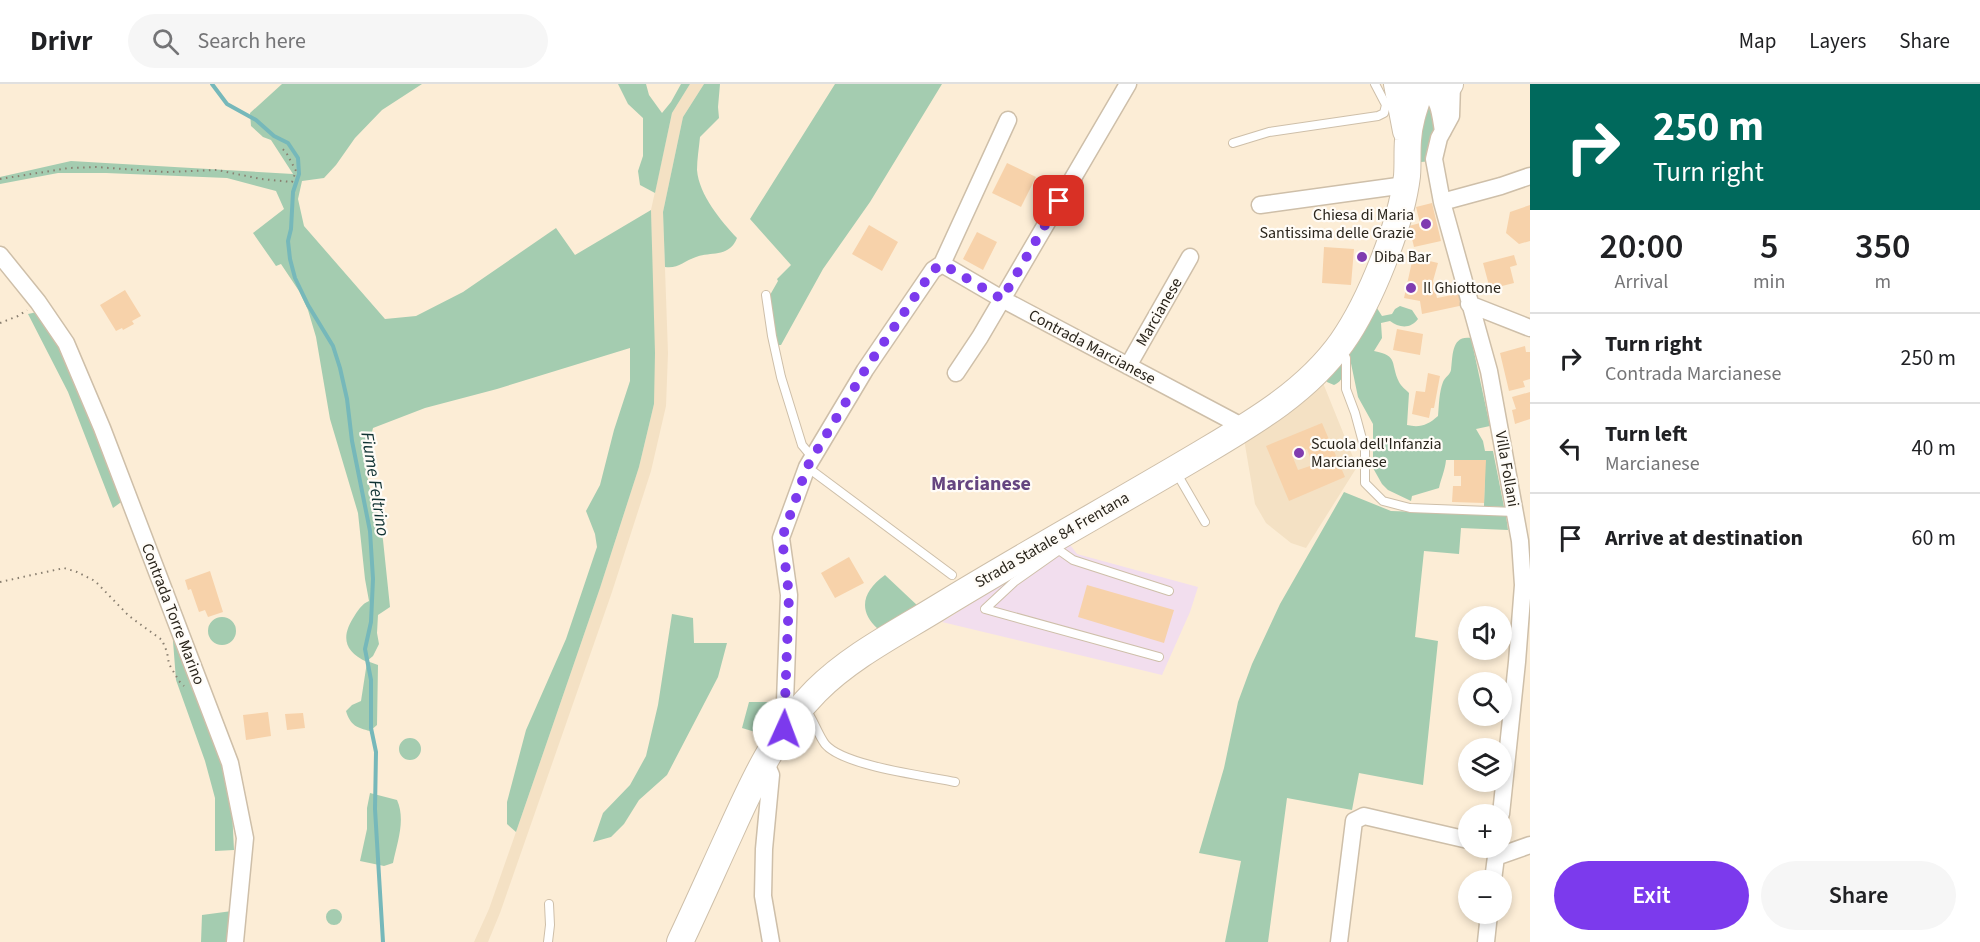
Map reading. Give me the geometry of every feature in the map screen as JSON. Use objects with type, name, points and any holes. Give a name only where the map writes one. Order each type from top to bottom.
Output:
[{"type":"main road","name":"Strada Statale 84 Frentana","points":[[680,942],[755,779],[784,729],[818,689],[845,666],[1054,546],[1240,430],[1285,400],[1337,347],[1374,283],[1400,210],[1405,185],[1411,114],[1426,86]]},
{"type":"street","points":[[956,374],[1128,84]]},
{"type":"street","name":"Villa Follani","points":[[1426,86],[1439,106],[1443,131]]},
{"type":"street","name":"Villa Follani","points":[[1426,86],[1451,116],[1443,131],[1434,159],[1442,202],[1489,371],[1520,541],[1526,614],[1502,804]]},
{"type":"street","points":[[784,729],[789,595],[782,538],[809,462],[865,370],[933,270],[942,264],[1008,120]]},
{"type":"street","points":[[1442,202],[1530,176]]},
{"type":"street","points":[[1260,205],[1405,185]]},
{"type":"street","name":"Contrada Torre Marino","points":[[0,255],[38,302],[66,343],[102,428],[230,763],[245,838],[235,942]]},
{"type":"street","name":"Marcianese","points":[[1128,366],[1190,257]]},
{"type":"street","name":"Contrada Marcianese","points":[[942,264],[1002,299],[1236,423],[1240,430]]},
{"type":"street","points":[[1469,303],[1530,328]]},
{"type":"street","points":[[765,761],[771,775],[764,849],[763,896],[771,942]]},
{"type":"street","points":[[1339,942],[1354,821],[1364,816],[1458,838]]},
{"type":"street","points":[[1512,849],[1530,845]]},
{"type":"street","points":[[1486,942],[1488,924]]},
{"type":"lane","points":[[1233,143],[1269,132],[1378,116],[1384,113],[1386,105],[1375,84]]},
{"type":"lane","points":[[766,295],[781,377],[809,462],[952,575]]},
{"type":"lane","points":[[1337,347],[1346,358],[1346,389],[1365,450],[1365,483],[1383,501],[1410,508],[1515,512]]},
{"type":"lane","points":[[1174,470],[1205,522]]},
{"type":"lane","points":[[1159,657],[985,609],[1054,546],[1073,560],[1169,591]]},
{"type":"lane","points":[[803,705],[812,716],[826,745],[850,760],[955,782]]},
{"type":"lane","points":[[548,942],[549,904]]},
{"type":"path","points":[[0,179],[69,168],[96,167],[166,172],[217,170],[261,179],[292,182],[296,171],[286,152],[280,147]]},
{"type":"path","points":[[0,323],[18,316],[38,302]]},
{"type":"path","points":[[0,582],[63,568],[77,572],[95,582],[129,615],[162,640],[169,664],[186,688]]},
{"type":"shaded area","points":[[690,84],[704,84],[683,117],[663,212],[668,353],[666,406],[651,471],[612,592],[500,913],[488,942],[474,942],[489,909],[516,832],[639,467],[654,404],[651,210],[672,113]]},
{"type":"shaded area","name":"Scuola dell'Infanzia Marcianese","points":[[1321,378],[1357,467],[1306,548],[1291,543],[1266,523],[1255,504],[1244,439]]},
{"type":"shaded area","points":[[1068,542],[1077,554],[1198,587],[1190,612],[1162,675],[942,622]]},
{"type":"green space","points":[[282,84],[422,84],[382,110],[355,138],[324,178],[302,181],[298,199],[304,226],[385,319],[416,316],[463,292],[556,228],[575,255],[651,210],[654,404],[639,467],[600,588],[516,832],[507,824],[507,802],[526,730],[566,639],[597,547],[595,534],[586,511],[600,485],[630,381],[630,348],[497,389],[425,408],[373,428],[365,462],[383,540],[390,607],[378,615],[379,644],[373,656],[367,661],[378,665],[377,725],[370,731],[365,730],[352,723],[346,711],[361,701],[367,662],[353,653],[346,636],[355,615],[369,601],[358,513],[330,419],[316,337],[308,310],[299,291],[281,264],[276,266],[253,233],[284,209],[276,191],[227,178],[106,173],[58,173],[0,184],[0,177],[71,161],[293,174],[271,140],[263,137],[251,126],[250,113]]},
{"type":"green space","points":[[618,84],[646,84],[649,95],[662,113],[681,84],[690,84],[672,113],[655,193],[640,185],[638,171],[643,156],[643,118],[628,104]]},
{"type":"green space","points":[[704,84],[720,84],[719,118],[700,137],[697,170],[706,198],[737,238],[734,244],[725,251],[702,255],[674,267],[665,267],[663,212],[683,117]]},
{"type":"green space","points":[[835,84],[942,84],[870,202],[823,269],[781,345],[778,345],[772,321],[770,295],[777,279],[791,265],[750,219]]},
{"type":"green space","points":[[1427,98],[1437,118],[1432,161],[1421,162],[1421,131]]},
{"type":"green space","points":[[1375,305],[1382,316],[1392,314],[1400,306],[1412,310],[1418,319],[1412,325],[1405,326],[1390,321],[1381,323],[1382,338],[1374,351],[1391,358],[1399,382],[1409,393],[1407,425],[1424,425],[1438,416],[1441,390],[1450,372],[1456,343],[1464,338],[1471,338],[1490,426],[1476,429],[1483,441],[1485,451],[1493,451],[1504,507],[1484,506],[1485,460],[1446,460],[1439,488],[1412,496],[1411,501],[1388,490],[1382,484],[1373,468],[1373,424],[1358,397],[1348,349]]},
{"type":"green space","points":[[37,312],[63,348],[124,500],[113,508],[68,392],[28,314]]},
{"type":"green space","points":[[1339,363],[1343,369],[1343,376],[1334,385],[1325,379]]},
{"type":"green space","points":[[1344,492],[1391,511],[1506,515],[1508,530],[1461,528],[1459,554],[1424,551],[1415,637],[1438,641],[1423,785],[1359,773],[1352,810],[1287,798],[1268,942],[1225,942],[1241,861],[1199,853],[1224,768],[1238,702],[1252,664],[1280,604]]},
{"type":"green space","points":[[885,575],[919,607],[878,629],[867,615],[865,601],[872,588]]},
{"type":"green space","points":[[672,614],[693,618],[694,643],[727,643],[718,677],[667,775],[639,800],[624,824],[611,837],[593,842],[603,813],[630,785],[646,756],[658,705]]},
{"type":"green space","points":[[222,617],[232,621],[236,631],[232,641],[222,645],[212,641],[208,631],[212,621]]},
{"type":"green space","points":[[172,628],[217,740],[232,810],[234,850],[215,851],[215,798],[205,761],[176,680]]},
{"type":"green space","points":[[749,702],[773,702],[770,722],[764,723],[762,734],[742,728]]},
{"type":"green space","points":[[406,738],[414,738],[421,745],[421,753],[414,760],[406,760],[399,753],[399,745]]},
{"type":"green space","points":[[370,793],[397,800],[400,808],[400,832],[393,863],[384,866],[360,861],[367,829]]},
{"type":"green space","points":[[334,909],[340,911],[342,917],[340,923],[334,925],[328,923],[326,917],[328,911]]},
{"type":"green space","points":[[232,911],[229,942],[201,942],[202,915]]},
{"type":"building","points":[[1007,163],[1036,177],[1021,207],[992,193]]},
{"type":"building","name":"Chiesa di Maria Santissima delle Grazie","points":[[1432,203],[1441,241],[1414,247],[1409,226],[1420,223],[1416,207]]},
{"type":"building","points":[[1530,205],[1530,241],[1519,244],[1506,233],[1510,212]]},
{"type":"building","points":[[869,225],[898,242],[882,271],[852,254]]},
{"type":"building","points":[[977,232],[997,242],[983,270],[963,259]]},
{"type":"building","points":[[1324,247],[1354,249],[1351,285],[1322,283]]},
{"type":"building","points":[[1514,255],[1517,265],[1510,267],[1514,283],[1490,289],[1483,263]]},
{"type":"building","points":[[1413,257],[1438,263],[1433,281],[1437,298],[1462,293],[1464,305],[1422,314],[1420,301],[1404,298]]},
{"type":"building","points":[[125,290],[141,316],[132,321],[134,324],[116,331],[100,305]]},
{"type":"building","points":[[1397,329],[1423,334],[1420,355],[1393,350]]},
{"type":"building","points":[[1525,346],[1526,352],[1530,352],[1530,379],[1523,381],[1525,387],[1509,391],[1500,353]]},
{"type":"building","points":[[1428,373],[1440,376],[1434,408],[1431,408],[1429,418],[1412,414],[1416,391],[1425,392]]},
{"type":"building","points":[[1530,392],[1530,419],[1515,424],[1512,410],[1516,409],[1512,397]]},
{"type":"building","points":[[1322,423],[1345,477],[1289,501],[1266,446]],"holes":[[[1307,449],[1313,465],[1298,470],[1292,455]]]},
{"type":"building","points":[[1454,460],[1486,460],[1484,503],[1452,502],[1453,486],[1461,486],[1461,476],[1454,476]]},
{"type":"building","points":[[849,557],[864,583],[835,598],[821,573]]},
{"type":"building","points":[[210,571],[223,612],[208,617],[205,610],[199,612],[191,589],[188,590],[185,580]]},
{"type":"building","points":[[1087,585],[1174,610],[1164,643],[1078,617]]},
{"type":"building","points":[[268,712],[271,736],[246,740],[243,715]]},
{"type":"building","points":[[303,713],[305,728],[287,730],[285,714]]},
{"type":"waterway","name":"Fiume Feltrino","points":[[212,84],[227,104],[256,120],[274,136],[288,143],[298,158],[299,174],[293,192],[288,241],[290,259],[295,278],[308,305],[333,346],[347,399],[352,441],[370,531],[373,579],[371,622],[365,649],[371,680],[371,728],[376,752],[375,809],[383,942]]},
{"type":"place","name":"Chiesa di Maria Santissima delle Grazie","points":[[1426,224]]},
{"type":"place","name":"Diba Bar","points":[[1362,257]]},
{"type":"place","name":"Il Ghiottone","points":[[1411,288]]},
{"type":"place","name":"Scuola dell'Infanzia Marcianese","points":[[1299,453]]},
{"type":"district","name":"Marcianese","points":[[981,484]]},
{"type":"route","points":[[784,729],[789,595],[782,538],[807,467],[865,370],[933,270],[942,264],[1002,299],[1059,201]]}]
